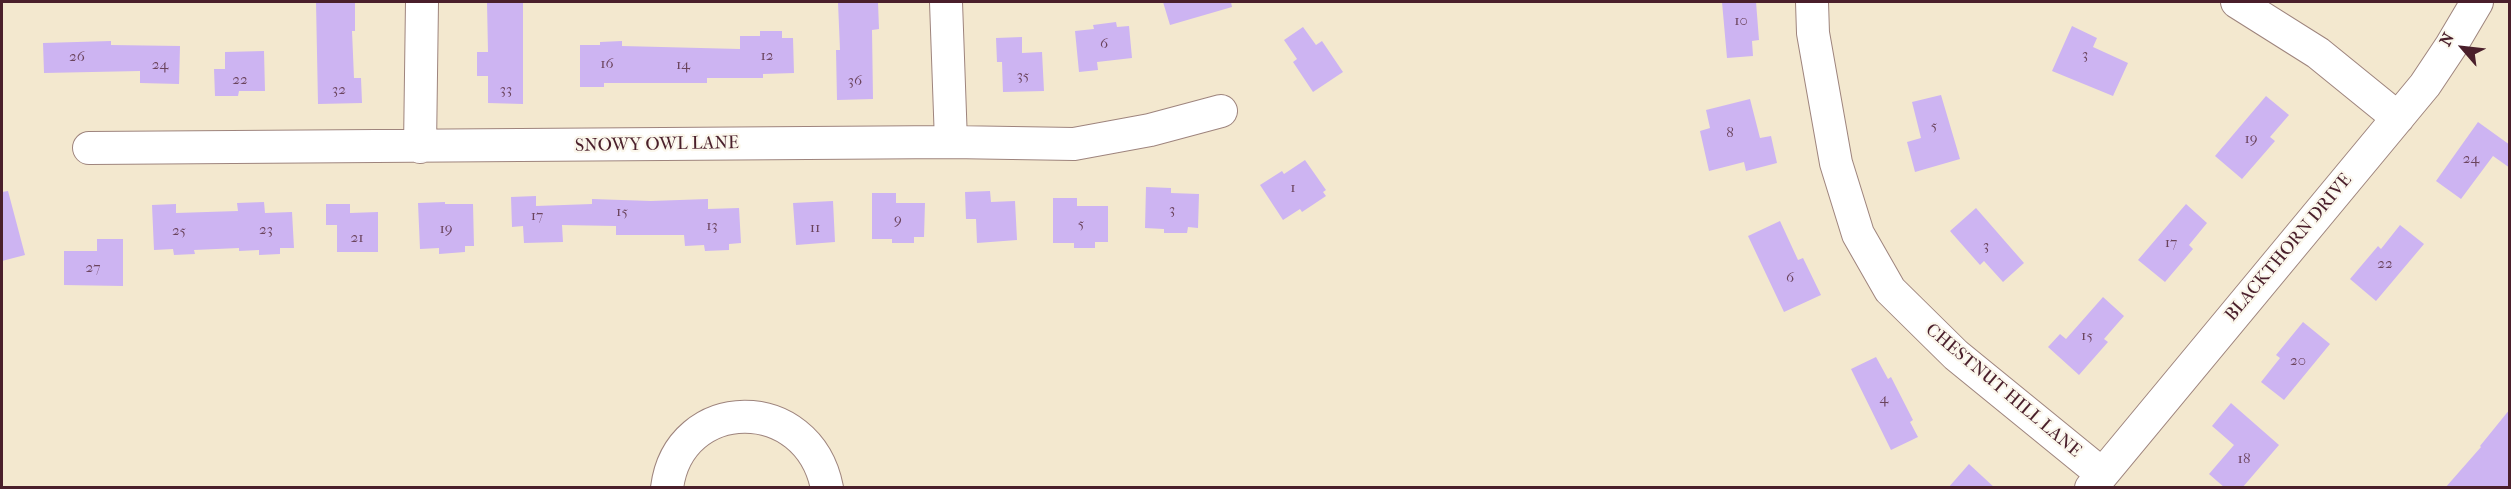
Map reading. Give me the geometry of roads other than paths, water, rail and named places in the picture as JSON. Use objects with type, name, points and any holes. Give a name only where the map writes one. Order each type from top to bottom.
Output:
[{"type":"street","points":[[420,147],[422,2]]},
{"type":"street","points":[[946,2],[951,142]]},
{"type":"street","name":"CHESTNUT HILL LANE","points":[[1812,2],[1813,33],[1836,163],[1858,234],[1890,291],[1956,355],[2097,481]]},
{"type":"street","points":[[2237,2],[2318,53],[2398,118]]},
{"type":"street","name":"BLACKTHORN DRIVE","points":[[2097,481],[2426,85],[2477,2]]},
{"type":"street","name":"SNOWY OWL LANE","points":[[89,148],[951,142],[1074,144],[1149,130],[1221,111]]},
{"type":"street","points":[[667,488],[677,456],[693,437],[709,426],[726,419],[751,416],[781,424],[807,442],[820,463],[827,488]]}]
